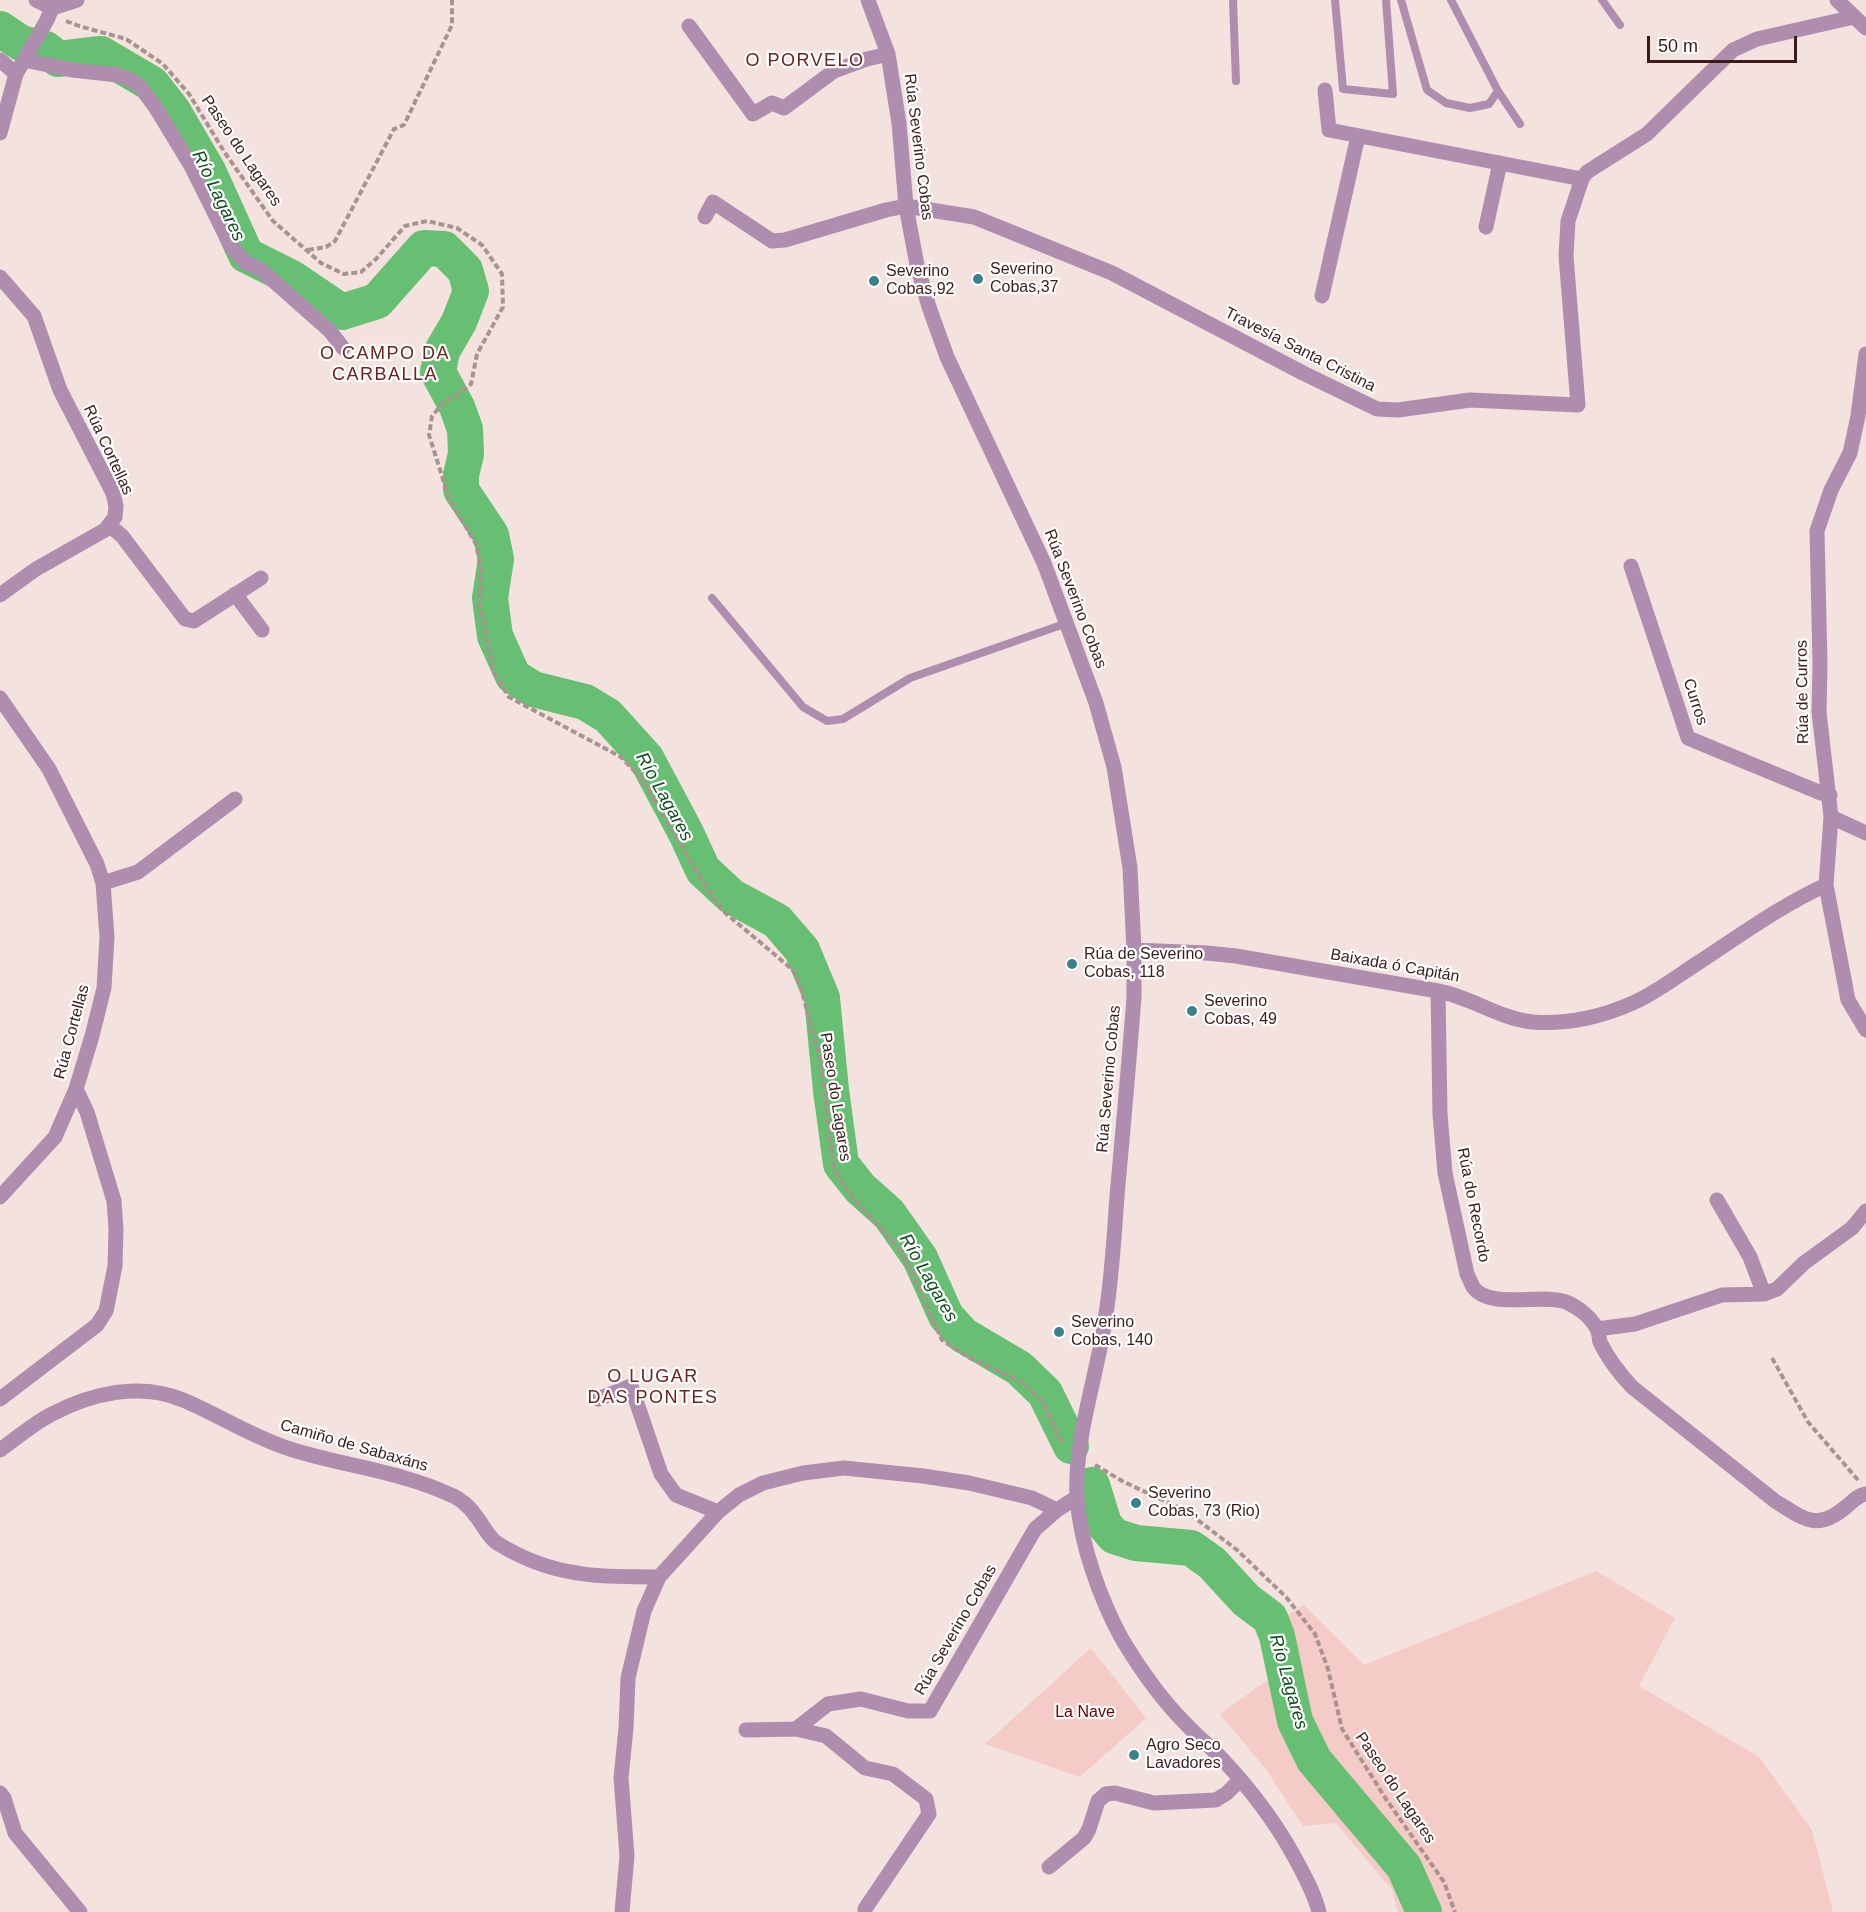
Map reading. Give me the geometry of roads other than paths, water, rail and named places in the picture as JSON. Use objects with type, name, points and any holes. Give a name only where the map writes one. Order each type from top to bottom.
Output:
[{"type":"street","points":[[36,0],[51,11]]},
{"type":"street","points":[[0,133],[10,80],[27,55],[51,11],[77,0]]},
{"type":"street","name":"Rúa Severino Cobas","points":[[868,0],[888,54],[899,123],[906,207],[917,265],[929,307],[947,357],[1044,563],[1096,703],[1114,767],[1130,868],[1134,997],[1105,1320],[1078,1457],[1077,1497],[1080,1522],[1091,1564],[1105,1603],[1140,1669],[1183,1721],[1240,1780],[1266,1813],[1287,1843],[1316,1898],[1319,1912]]},
{"type":"street","points":[[1837,0],[1866,28]]},
{"type":"street","points":[[1325,90],[1329,130],[1582,179],[1587,172],[1647,134],[1733,50],[1757,39],[1854,17]]},
{"type":"street","points":[[689,26],[753,114],[772,103],[784,108],[834,71],[888,54]]},
{"type":"street","points":[[27,55],[72,70],[117,75],[140,86],[190,164],[231,246],[245,262],[261,270],[330,331],[344,348]]},
{"type":"street","points":[[0,60],[10,80]]},
{"type":"street","points":[[1322,296],[1358,136]]},
{"type":"street","points":[[1486,227],[1500,163]]},
{"type":"street","name":"Travesía Santa Cristina","points":[[906,207],[974,217],[1112,273],[1293,368],[1377,409],[1398,410],[1470,400],[1578,405],[1566,256],[1568,221],[1582,179]]},
{"type":"street","points":[[705,217],[712,202],[772,241],[785,240],[886,210],[906,207]]},
{"type":"street","name":"Rúa Cortellas","points":[[0,277],[34,315],[60,390],[112,493],[116,506],[115,517],[109,525]]},
{"type":"street","name":"Rúa de Curros","points":[[1866,354],[1858,416],[1850,453],[1831,490],[1817,531],[1819,712],[1831,817],[1826,885],[1848,1000],[1866,1030]]},
{"type":"street","points":[[0,595],[36,569],[105,530],[109,525],[122,536],[185,619],[194,621],[261,578]]},
{"type":"street","name":"Curros","points":[[1631,566],[1688,738],[1830,795]]},
{"type":"street","points":[[235,594],[262,630]]},
{"type":"street","name":"Rúa Cortellas","points":[[0,698],[49,769],[97,864],[103,883],[107,937],[104,988],[76,1089],[55,1137],[0,1197]]},
{"type":"street","points":[[103,883],[138,872],[236,799]]},
{"type":"street","points":[[1831,817],[1866,833]]},
{"type":"street","name":"Baixada ó Capitán","points":[[1134,951],[1222,954],[1458,995],[1503,1014],[1530,1022],[1558,1022],[1622,1008],[1652,992],[1796,899],[1826,885]]},
{"type":"street","name":"Rúa do Recordo","points":[[1438,991],[1440,1114],[1445,1173],[1467,1274],[1473,1287],[1482,1295],[1497,1299],[1564,1301],[1585,1313],[1598,1329],[1600,1341],[1618,1372],[1632,1387],[1790,1511],[1806,1519],[1827,1520],[1857,1497],[1862,1488]]},
{"type":"street","points":[[0,1399],[97,1325],[106,1311],[115,1266],[114,1201],[87,1112],[76,1089]]},
{"type":"street","points":[[1717,1200],[1750,1257],[1764,1294]]},
{"type":"street","points":[[1598,1329],[1635,1324],[1722,1295],[1764,1294],[1778,1289],[1804,1263],[1852,1228],[1866,1211]]},
{"type":"street","points":[[598,1399],[631,1386],[661,1474],[676,1495],[718,1512]]},
{"type":"street","name":"Camiño de Sabaxáns","points":[[0,1450],[51,1414],[97,1394],[122,1391],[166,1394],[289,1449],[420,1482],[454,1496],[474,1513],[485,1531],[496,1542],[538,1563],[578,1574],[659,1577]]},
{"type":"street","points":[[622,1912],[627,1856],[621,1778],[628,1678],[644,1611],[659,1577],[718,1512],[739,1495],[762,1483],[803,1473],[844,1468],[969,1483],[1032,1498],[1057,1510],[1077,1497]]},
{"type":"street","name":"Rúa Severino Cobas","points":[[796,1729],[828,1704],[861,1699],[908,1711],[930,1711],[1035,1529],[1057,1510]]},
{"type":"street","points":[[746,1730],[796,1729],[826,1736],[865,1768],[893,1774],[926,1799],[929,1814],[865,1909]]},
{"type":"street","points":[[1049,1867],[1084,1838],[1098,1801],[1106,1794],[1115,1793],[1154,1803],[1216,1800],[1240,1780]]},
{"type":"street","points":[[0,1793],[4,1798],[15,1833],[80,1912]]},
{"type":"lane","points":[[1233,0],[1236,81]]},
{"type":"lane","points":[[1335,0],[1343,89],[1393,94],[1386,0]]},
{"type":"lane","points":[[1401,0],[1427,90],[1446,103],[1470,108],[1489,104],[1498,92]]},
{"type":"lane","points":[[1450,0],[1498,92],[1520,124]]},
{"type":"lane","points":[[1602,0],[1620,26]]},
{"type":"lane","points":[[712,598],[803,707],[827,721],[843,719],[910,678],[1067,623]]},
{"type":"waterway","name":"Río Lagares","points":[[0,29],[21,43],[46,49],[58,59],[101,54],[152,84],[173,111],[208,171],[246,255],[290,277],[342,312],[377,301],[424,248],[444,249],[465,270],[471,291],[459,322],[442,351],[438,372],[457,407],[465,429],[466,454],[461,475],[461,490],[491,535],[496,559],[490,598],[495,636],[513,676],[533,689],[585,702],[608,716],[646,758],[703,870],[731,896],[777,921],[802,950],[822,998],[841,1164],[860,1188],[889,1214],[920,1258],[946,1316],[963,1335],[1019,1368],[1045,1393],[1071,1446]]},
{"type":"waterway","name":"Río Lagares","points":[[1092,1485],[1104,1524],[1114,1536],[1136,1543],[1191,1548],[1212,1563],[1246,1600],[1270,1618],[1277,1636],[1295,1721],[1314,1760],[1404,1867],[1424,1912]]},
{"type":"place","name":"Severino Cobas,37","points":[[978,279]]},
{"type":"place","name":"Severino Cobas,92","points":[[874,281]]},
{"type":"place","name":"Rúa de Severino Cobas, 118","points":[[1072,964]]},
{"type":"place","name":"Severino Cobas, 49","points":[[1192,1011]]},
{"type":"place","name":"Severino Cobas, 140","points":[[1059,1332]]},
{"type":"place","name":"Severino Cobas, 73 (Rio)","points":[[1136,1503]]},
{"type":"place","name":"Agro Seco Lavadores","points":[[1134,1755]]},
{"type":"district","name":"O PORVELO","points":[[805,61]]},
{"type":"district","name":"O CAMPO DA CARBALLA","points":[[385,364]]},
{"type":"district","name":"O LUGAR DAS PONTES","points":[[653,1387]]},
{"type":"park label","name":"La Nave","points":[[1085,1713]]}]
